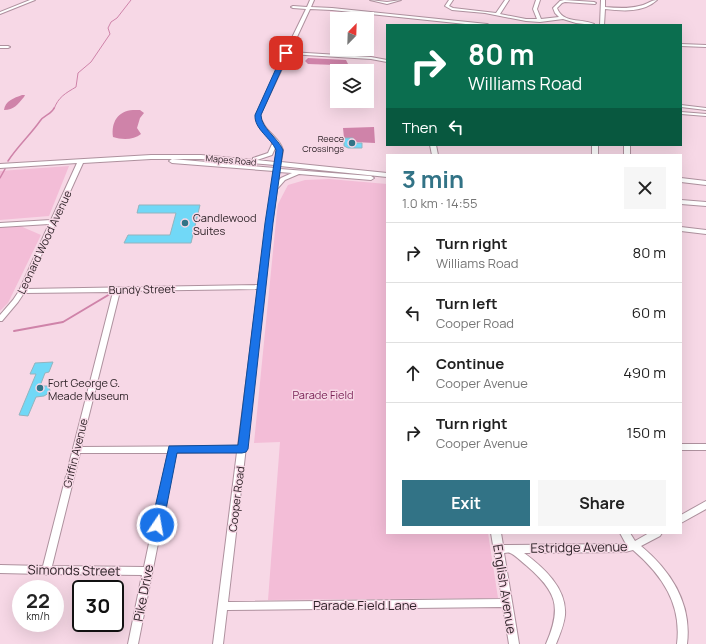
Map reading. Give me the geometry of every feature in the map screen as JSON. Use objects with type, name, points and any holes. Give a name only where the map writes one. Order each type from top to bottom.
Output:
[{"type":"street","points":[[0,12],[26,0]]},
{"type":"street","points":[[0,12],[33,0]]},
{"type":"street","points":[[241,161],[268,156],[272,153],[275,142],[261,126],[258,120],[258,115],[312,0]]},
{"type":"street","points":[[372,0],[387,3],[399,0]]},
{"type":"street","points":[[450,0],[447,6],[450,8],[520,20],[540,21],[564,18]]},
{"type":"street","points":[[497,15],[507,0]]},
{"type":"street","points":[[538,0],[535,9],[540,21]]},
{"type":"street","points":[[602,24],[603,0]]},
{"type":"street","points":[[603,8],[625,9],[639,7],[648,5],[655,0]]},
{"type":"street","points":[[592,24],[572,22],[564,18],[555,9],[561,2],[569,1],[594,3]]},
{"type":"street","points":[[293,7],[308,7],[477,24]]},
{"type":"street","points":[[682,42],[706,43]]},
{"type":"street","points":[[682,45],[706,46]]},
{"type":"street","points":[[0,47],[8,47]]},
{"type":"street","points":[[286,53],[386,60]]},
{"type":"street","points":[[682,106],[706,109]]},
{"type":"street","points":[[682,113],[706,116]]},
{"type":"street","name":"Cooper Road","points":[[218,644],[280,150],[275,142]]},
{"type":"street","name":"Mapes Road","points":[[0,166],[122,158],[200,157],[241,161],[306,172],[386,179]]},
{"type":"street","name":"Mapes Road","points":[[122,158],[386,175]]},
{"type":"street","name":"Leonard Wood Avenue","points":[[0,319],[22,292],[81,161]]},
{"type":"street","points":[[274,190],[286,177],[306,172]]},
{"type":"street","points":[[682,180],[706,183]]},
{"type":"street","points":[[682,202],[706,204]]},
{"type":"street","points":[[0,225],[54,222]]},
{"type":"street","points":[[682,229],[706,232]]},
{"type":"street","name":"Bundy Street","points":[[22,292],[262,287]]},
{"type":"street","name":"Griffin Avenue","points":[[46,571],[117,289]]},
{"type":"street","points":[[682,447],[706,447]]},
{"type":"street","name":"Pike Drive","points":[[133,644],[173,449]]},
{"type":"street","points":[[76,450],[242,449]]},
{"type":"street","points":[[682,518],[706,505]]},
{"type":"street","name":"English Avenue","points":[[496,534],[514,644]]},
{"type":"street","points":[[625,534],[634,546],[641,550],[660,570],[672,590],[681,614],[683,628],[682,644]]},
{"type":"street","name":"Estridge Avenue","points":[[498,549],[625,548],[634,546],[655,534]]},
{"type":"street","points":[[512,549],[543,576],[555,590],[560,600],[560,621],[551,644]]},
{"type":"street","name":"Simonds Street","points":[[0,569],[46,571],[147,571]]},
{"type":"street","name":"Parade Field Lane","points":[[223,606],[507,604]]},
{"type":"green space","points":[[69,166],[49,216],[0,220],[0,171]]},
{"type":"green space","name":"Parade Field","points":[[329,179],[386,184],[386,534],[488,534],[498,598],[268,600],[280,442],[254,443],[278,204],[288,185],[305,180]]},
{"type":"green space","points":[[18,225],[41,235],[8,303],[0,311],[0,227]]},
{"type":"shaded area","points":[[308,58],[346,60],[348,64],[308,64],[305,61]]},
{"type":"shaded area","points":[[25,95],[16,106],[4,110],[8,102]]},
{"type":"shaded area","points":[[133,110],[140,110],[144,113],[140,118],[137,128],[141,134],[128,139],[113,137],[114,122],[123,113]]},
{"type":"shaded area","points":[[374,127],[375,143],[354,142],[353,138],[344,138],[343,128]]},
{"type":"building","name":"Reece Crossings","points":[[344,138],[353,138],[353,143],[362,143],[362,148],[348,148],[344,146]]},
{"type":"building","name":"Candlewood Suites","points":[[139,205],[200,205],[191,243],[124,243],[128,235],[170,235],[176,213],[137,213]]},
{"type":"building","name":"Fort George G. Meade Museum","points":[[53,362],[49,372],[45,373],[40,386],[48,386],[50,390],[49,393],[44,396],[36,397],[28,416],[19,415],[36,374],[30,374],[35,363]]},
{"type":"waterway","points":[[54,109],[60,98],[76,87],[78,73],[91,62],[110,34],[108,28],[111,22],[117,18],[131,0]]},
{"type":"waterway","points":[[8,161],[42,119],[52,112],[54,108]]},
{"type":"waterway","points":[[0,178],[5,169]]},
{"type":"waterway","points":[[14,331],[63,322],[110,294]]},
{"type":"place","name":"Reece Crossings","points":[[352,143]]},
{"type":"place","name":"Candlewood Suites","points":[[185,223]]},
{"type":"place","name":"Fort George G. Meade Museum","points":[[40,388]]},
{"type":"route","points":[[157,525],[173,449],[242,449],[269,223],[280,150],[277,144],[261,126],[258,120],[258,115],[286,53]]}]
